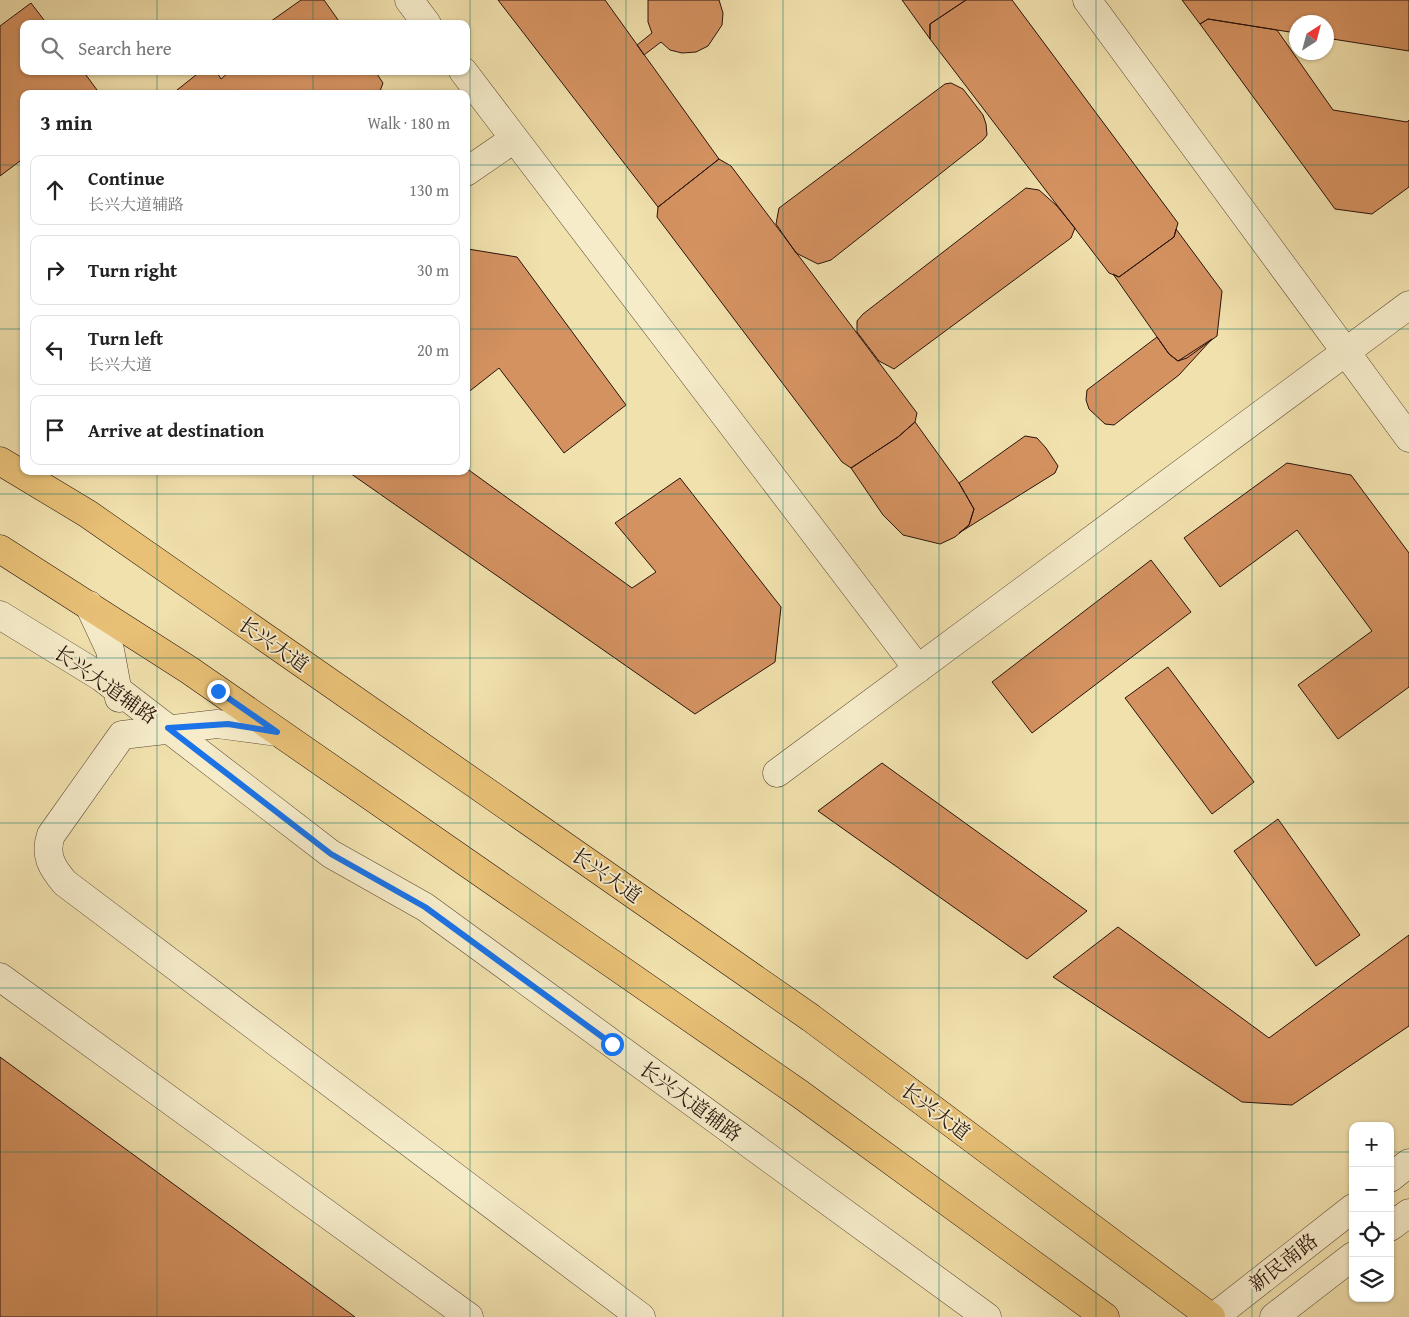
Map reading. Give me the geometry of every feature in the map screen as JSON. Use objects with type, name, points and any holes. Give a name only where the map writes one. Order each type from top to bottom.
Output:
[{"type":"main road","name":"长兴大道","points":[[0,461],[20,473]]},
{"type":"main road","name":"长兴大道","points":[[23,475],[88,514],[803,1013],[1208,1314]]},
{"type":"main road","points":[[0,549],[89,605],[277,732],[800,1094],[1105,1317]]},
{"type":"street","points":[[409,0],[424,20]]},
{"type":"street","points":[[1087,0],[1409,438]]},
{"type":"street","points":[[466,75],[918,669]]},
{"type":"street","points":[[470,169],[514,138]]},
{"type":"street","points":[[777,773],[1409,306]]},
{"type":"street","points":[[89,605],[110,650],[119,690],[122,735],[51,835],[48,848],[49,861],[65,883],[642,1317]]},
{"type":"street","name":"长兴大道辅路","points":[[0,615],[119,690],[331,854],[425,907],[987,1317]]},
{"type":"street","points":[[122,735],[168,728],[228,724],[277,732]]},
{"type":"street","points":[[0,977],[469,1317]]},
{"type":"street","points":[[1394,1175],[1409,1163]]},
{"type":"street","name":"新民南路","points":[[1208,1314],[1349,1211]]},
{"type":"street","points":[[1394,1225],[1409,1213]]},
{"type":"street","name":"新民南路","points":[[1274,1317],[1352,1257]]},
{"type":"building","points":[[301,0],[324,0],[338,20],[273,20]]},
{"type":"building","points":[[498,0],[605,0],[719,159],[658,207]]},
{"type":"building","points":[[648,0],[719,0],[723,13],[722,25],[708,46],[696,52],[682,53],[670,50],[661,42],[644,55],[637,45],[652,33],[648,22]]},
{"type":"building","points":[[902,0],[966,0],[930,24],[930,39]]},
{"type":"building","points":[[966,0],[1012,0],[1178,223],[1174,237],[1119,277],[1109,273],[930,39],[930,24]]},
{"type":"building","points":[[1182,0],[1409,0],[1409,51],[1334,39],[1334,15],[1289,15],[1289,32],[1208,19],[1200,24]]},
{"type":"building","points":[[31,3],[44,20],[20,20],[20,75],[86,75],[97,90],[20,90],[20,161],[0,176],[0,26]]},
{"type":"building","points":[[1208,19],[1277,30],[1289,47],[1289,60],[1298,60],[1333,110],[1407,122],[1409,120],[1409,187],[1372,214],[1335,209],[1200,24]]},
{"type":"building","points":[[196,75],[218,75],[221,79],[226,75],[378,75],[383,83],[380,90],[177,90]]},
{"type":"building","points":[[951,83],[963,89],[983,115],[987,135],[983,140],[831,260],[818,264],[796,253],[776,224],[779,208],[945,84]]},
{"type":"building","points":[[719,159],[731,166],[917,413],[915,422],[898,437],[851,468],[842,462],[657,217],[658,207]]},
{"type":"building","points":[[1026,188],[1039,190],[1056,205],[1075,228],[1071,238],[894,369],[879,361],[857,332],[857,321],[863,314]]},
{"type":"building","points":[[1176,229],[1222,291],[1217,336],[1187,358],[1178,361],[1169,354],[1113,274],[1119,277],[1174,237]]},
{"type":"building","points":[[470,249],[517,257],[626,405],[564,453],[499,368],[470,391]]},
{"type":"building","points":[[1157,337],[1169,354],[1178,361],[1212,339],[1179,375],[1114,425],[1105,424],[1089,409],[1086,400],[1087,390]]},
{"type":"building","points":[[915,422],[959,483],[974,509],[969,525],[955,537],[940,544],[903,535],[883,515],[851,468],[898,437]]},
{"type":"building","points":[[1025,436],[1037,438],[1046,448],[1058,466],[1055,473],[959,533],[969,525],[974,509],[959,483]]},
{"type":"building","points":[[1287,463],[1351,475],[1409,553],[1409,687],[1338,739],[1298,685],[1372,631],[1297,530],[1220,587],[1184,538]]},
{"type":"building","points":[[470,471],[632,588],[656,572],[615,523],[680,478],[781,607],[775,662],[695,714],[353,475],[470,475]]},
{"type":"building","points":[[1151,560],[1191,612],[1032,733],[992,682]]},
{"type":"building","points":[[1168,667],[1254,782],[1212,814],[1125,698]]},
{"type":"building","points":[[882,763],[1087,911],[1027,959],[818,811]]},
{"type":"building","points":[[1278,819],[1360,935],[1316,966],[1234,851]]},
{"type":"building","points":[[1118,927],[1269,1038],[1409,935],[1409,1026],[1292,1105],[1242,1102],[1053,977]]},
{"type":"building","points":[[0,1057],[355,1317],[0,1317]]},
{"type":"route","points":[[218,691],[277,732],[228,724],[168,728],[331,854],[425,907],[612,1044]]}]
